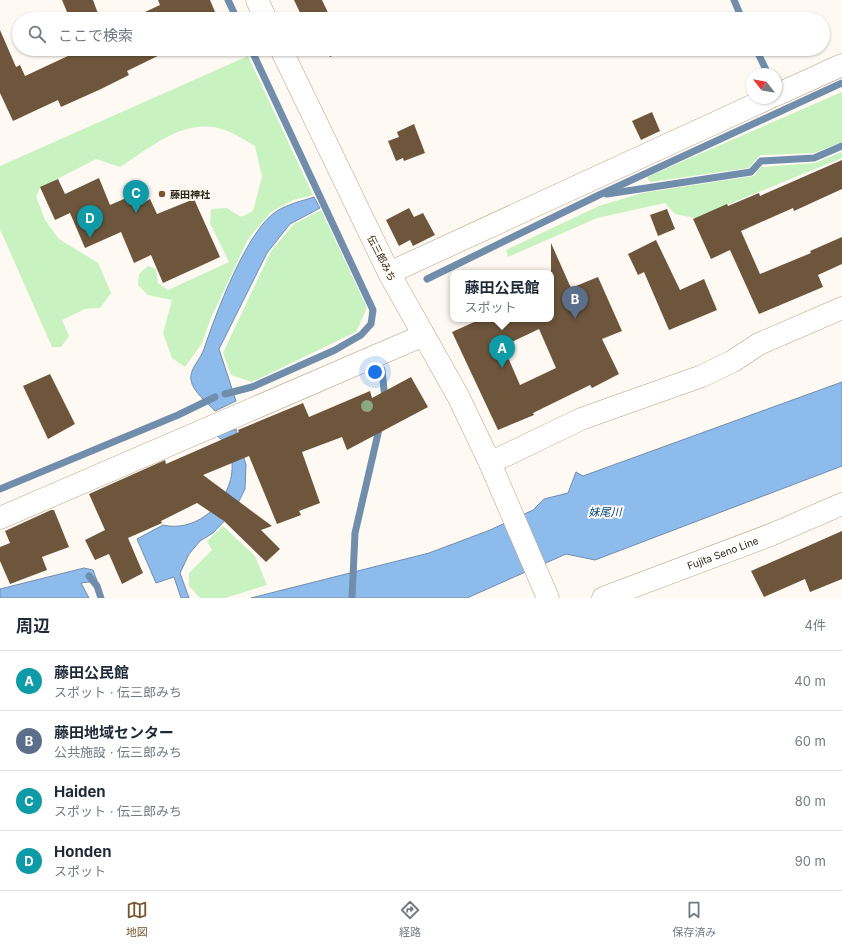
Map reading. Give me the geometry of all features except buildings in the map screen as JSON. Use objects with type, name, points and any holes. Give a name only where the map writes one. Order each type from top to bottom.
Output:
[{"type":"street","points":[[257,0],[263,12]]},
{"type":"street","name":"伝三郎みち","points":[[284,56],[389,273],[458,396],[504,494],[545,590]]},
{"type":"street","points":[[782,92],[842,66]]},
{"type":"street","points":[[389,273],[756,104]]},
{"type":"street","points":[[490,463],[581,419],[702,376],[733,361],[759,344],[842,308]]},
{"type":"street","points":[[0,518],[424,335]]},
{"type":"street","name":"Fujita Seno Line","points":[[603,598],[773,534],[842,504]]},
{"type":"green space","points":[[248,56],[313,195],[293,200],[271,212],[248,239],[211,318],[202,343],[185,367],[172,358],[163,333],[172,300],[148,295],[138,285],[139,274],[148,266],[156,269],[158,283],[168,290],[229,262],[210,223],[211,209],[227,208],[241,217],[253,211],[262,177],[255,146],[225,130],[211,127],[196,127],[183,130],[170,136],[120,167],[96,159],[40,188],[36,196],[45,220],[59,239],[98,263],[111,293],[100,308],[85,309],[62,320],[69,336],[61,347],[52,347],[0,229],[0,166]]},
{"type":"green space","points":[[842,92],[842,142],[814,153],[760,155],[749,168],[650,182],[647,177]]},
{"type":"green space","points":[[842,152],[842,158],[695,218],[675,214],[665,203],[597,218],[508,257],[506,250],[599,206],[642,193],[754,176],[761,167],[815,163]]},
{"type":"green space","points":[[321,210],[367,308],[356,332],[252,382],[231,375],[223,353],[271,251],[294,224]]},
{"type":"green space","points":[[223,526],[255,556],[267,585],[225,598],[200,598],[189,586],[189,573],[212,550],[207,541]]},
{"type":"water","points":[[314,197],[320,208],[290,224],[267,253],[219,349],[236,401],[215,411],[194,389],[191,376],[193,368],[202,353],[233,274],[254,236],[266,221],[281,209]]},
{"type":"water","name":"妹尾川","points":[[842,382],[842,466],[595,560],[566,554],[467,598],[251,598],[429,553],[490,530],[533,510],[544,499],[568,493],[576,472],[583,476]]},
{"type":"water","points":[[236,429],[246,465],[245,489],[234,511],[213,533],[200,541],[189,554],[180,573],[189,598],[181,598],[174,577],[156,583],[137,539],[163,525],[179,526],[194,522],[207,515],[218,504],[227,491],[231,476],[232,460],[227,445],[216,435]]},
{"type":"water","points":[[84,568],[93,570],[97,581],[81,583],[89,598],[0,598],[0,589]]},
{"type":"waterway","points":[[228,0],[234,12]]},
{"type":"waterway","points":[[734,0],[739,12]]},
{"type":"waterway","points":[[225,394],[252,387],[335,350],[361,335],[371,324],[373,310],[254,56]]},
{"type":"waterway","points":[[759,56],[765,68]]},
{"type":"waterway","points":[[427,279],[599,195],[842,83]]},
{"type":"waterway","points":[[607,194],[751,172],[761,161],[814,158],[842,146]]},
{"type":"waterway","points":[[382,370],[385,399]]},
{"type":"waterway","points":[[0,489],[178,415],[215,397]]},
{"type":"waterway","points":[[352,598],[355,533],[380,425]]},
{"type":"waterway","points":[[89,576],[97,586],[101,598]]},
{"type":"place","name":"藤田神社","points":[[162,194]]},
{"type":"place","name":"Haiden","points":[[136,213]]},
{"type":"place","name":"Honden","points":[[90,238]]},
{"type":"place","name":"藤田地域センター","points":[[575,319]]},
{"type":"place","name":"藤田公民館","points":[[502,368]]}]
